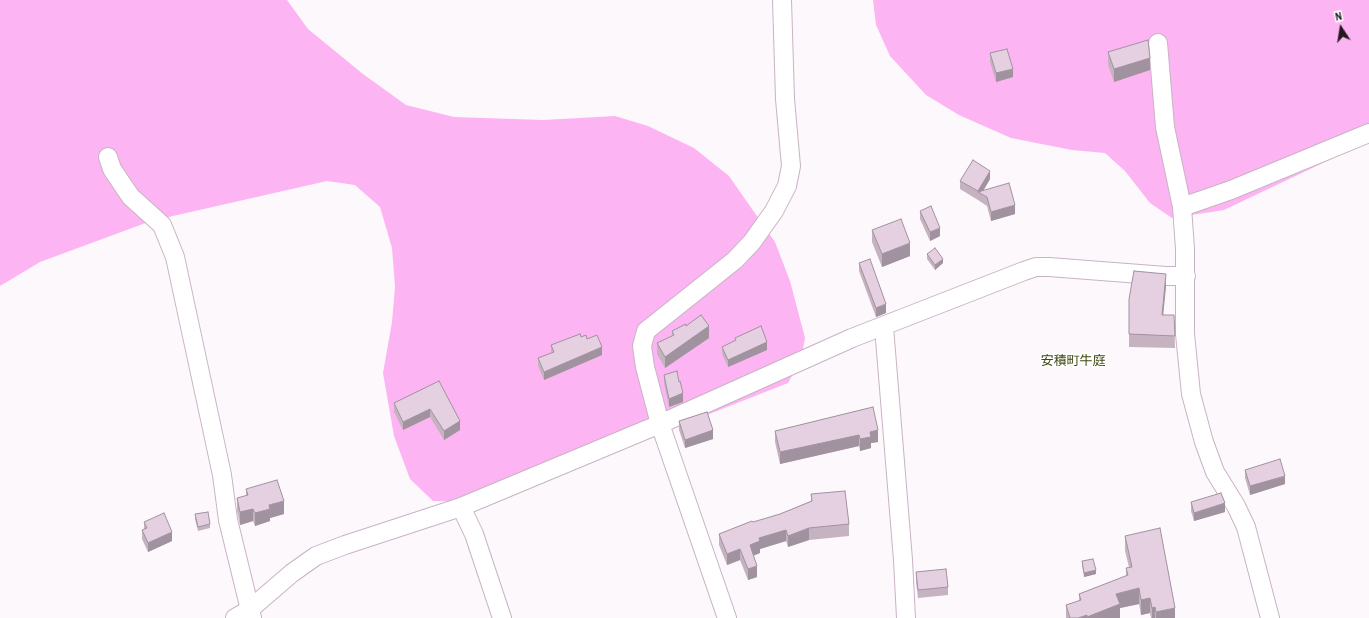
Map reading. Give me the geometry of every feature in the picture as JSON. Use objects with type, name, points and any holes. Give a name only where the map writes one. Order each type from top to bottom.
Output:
[{"type":"street","points":[[727,618],[660,424],[642,356],[642,342],[646,331],[740,255],[752,242],[774,211],[789,179],[791,166],[785,99],[782,0]]},
{"type":"street","points":[[1158,43],[1165,127],[1182,208],[1186,276],[1186,334],[1189,379],[1196,415],[1215,472],[1244,522],[1270,618]]},
{"type":"street","points":[[1182,208],[1232,190],[1369,133]]},
{"type":"street","points":[[108,157],[112,169],[131,197],[162,225],[176,257],[222,475],[228,520],[246,615]]},
{"type":"street","points":[[246,615],[292,574],[316,556],[461,507],[660,424],[822,351],[1036,267],[1049,266],[1166,276],[1186,276]]},
{"type":"street","points":[[884,326],[903,560],[906,618]]},
{"type":"street","points":[[461,507],[474,534],[502,618]]},
{"type":"shaded area","points":[[0,0],[287,0],[308,29],[363,74],[406,105],[454,117],[543,120],[615,116],[648,126],[694,148],[729,176],[775,242],[790,281],[805,338],[801,360],[788,383],[529,485],[472,502],[433,501],[410,479],[394,436],[383,373],[392,322],[395,287],[392,248],[380,207],[355,185],[327,181],[151,221],[40,262],[0,286]]},
{"type":"shaded area","points":[[873,0],[1369,0],[1369,141],[1224,210],[1172,218],[1150,203],[1125,171],[1105,153],[1072,150],[1011,138],[959,115],[926,95],[890,56],[876,25]]},
{"type":"building","points":[[1148,40],[1150,58],[1114,69],[1108,52]]},
{"type":"building","points":[[1007,49],[1013,69],[996,73],[990,53]]},
{"type":"building","points":[[973,160],[990,171],[978,191],[960,181]]},
{"type":"building","points":[[1009,183],[1015,205],[991,212],[987,197],[978,192]]},
{"type":"building","points":[[931,206],[940,228],[930,232],[920,211]]},
{"type":"building","points":[[901,219],[910,243],[882,254],[872,230]]},
{"type":"building","points":[[935,248],[943,259],[935,265],[927,254]]},
{"type":"building","points":[[870,259],[886,304],[876,308],[859,263]]},
{"type":"building","points":[[1134,271],[1166,274],[1162,315],[1174,315],[1175,336],[1129,334],[1129,299]]},
{"type":"building","points":[[701,315],[709,326],[665,357],[657,343],[674,335],[672,331],[686,324],[686,326]]},
{"type":"building","points":[[761,326],[767,342],[728,360],[722,347],[736,340],[735,338]]},
{"type":"building","points":[[580,334],[581,337],[586,335],[587,339],[597,335],[602,347],[544,372],[538,358],[554,352],[551,345]]},
{"type":"building","points":[[677,371],[683,393],[669,399],[664,375]]},
{"type":"building","points":[[439,381],[460,421],[444,431],[430,409],[403,422],[394,403]]},
{"type":"building","points":[[873,407],[878,430],[870,432],[871,437],[860,439],[859,435],[780,452],[775,431]]},
{"type":"building","points":[[707,412],[713,430],[685,440],[679,421]]},
{"type":"building","points":[[1280,459],[1285,476],[1250,486],[1245,470]]},
{"type":"building","points":[[277,480],[284,501],[269,505],[270,509],[255,513],[253,509],[240,512],[237,498],[248,495],[246,489]]},
{"type":"building","points":[[845,491],[849,524],[809,528],[788,536],[786,530],[759,538],[760,541],[750,545],[757,566],[748,569],[740,549],[727,554],[719,534],[752,521],[753,522],[780,514],[812,501],[811,494]]},
{"type":"building","points":[[1221,493],[1225,503],[1194,513],[1191,502]]},
{"type":"building","points":[[208,512],[210,524],[198,527],[195,514]]},
{"type":"building","points":[[164,513],[172,532],[148,543],[142,530],[147,528],[144,522]]},
{"type":"building","points":[[1160,528],[1175,608],[1156,612],[1155,607],[1152,608],[1150,598],[1141,600],[1139,588],[1116,594],[1120,604],[1087,617],[1087,615],[1078,618],[1070,618],[1066,605],[1081,600],[1079,594],[1128,575],[1126,568],[1132,567],[1125,536]]},
{"type":"building","points":[[1093,559],[1096,570],[1084,573],[1082,561]]},
{"type":"building","points":[[946,569],[948,587],[918,590],[916,572]]},
{"type":"district","name":"安積町牛庭","points":[[1073,362]]}]
